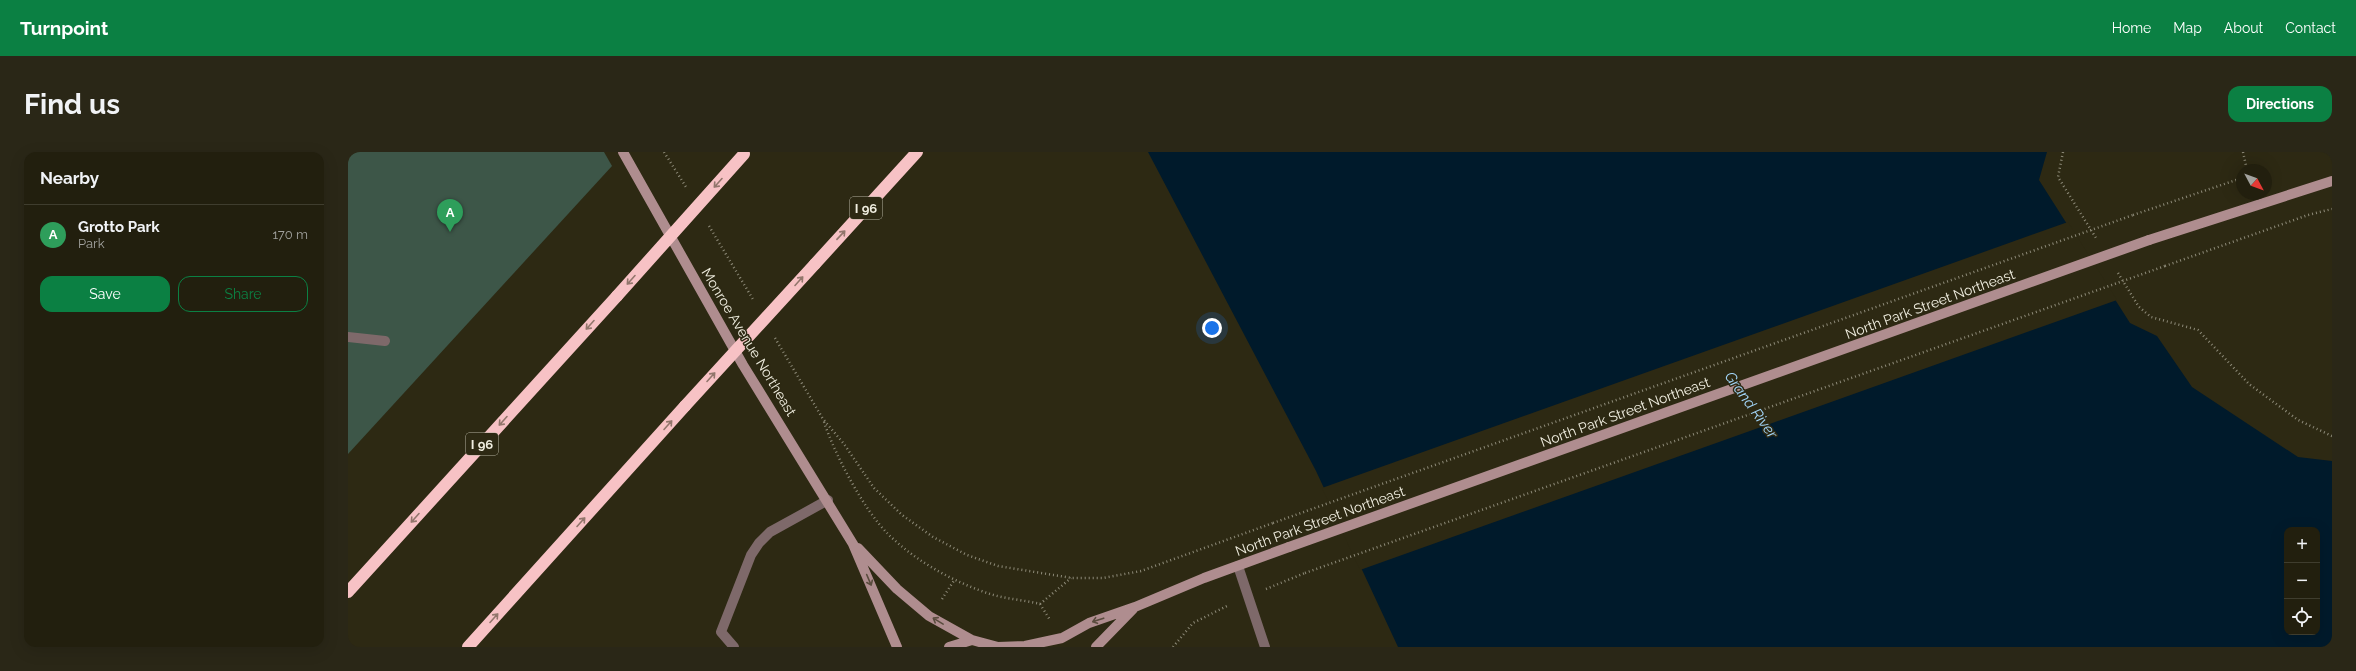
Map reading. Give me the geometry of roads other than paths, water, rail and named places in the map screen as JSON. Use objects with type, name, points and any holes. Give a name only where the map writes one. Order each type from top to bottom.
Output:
[{"type":"highway","name":"I 96","points":[[468,647],[917,152]]},
{"type":"highway","name":"I 96","points":[[348,592],[745,153]]},
{"type":"main road","name":"Monroe Avenue Northeast","points":[[623,152],[743,365],[854,544],[897,647]]},
{"type":"main road","name":"North Park Street Northeast","points":[[998,647],[1025,646],[1062,638],[1089,623],[1135,608],[1289,547],[2149,240],[2332,181]]},
{"type":"main road","name":"Monroe Avenue Northeast","points":[[854,544],[898,589],[929,616],[972,640],[998,647]]},
{"type":"main road","name":"North Park Street Northeast","points":[[1096,647],[1135,608]]},
{"type":"main road","points":[[949,647],[972,640]]},
{"type":"lane","points":[[348,337],[385,341]]},
{"type":"lane","points":[[734,647],[721,632],[751,555],[770,532],[828,500]]},
{"type":"lane","points":[[1238,566],[1265,647]]},
{"type":"water","name":"Grand River","points":[[1148,152],[2047,152],[2039,180],[2130,323],[2157,336],[2192,387],[2298,457],[2332,461],[2332,647],[1398,647],[1316,471]]},
{"type":"place","name":"Grotto Park","points":[[450,232]]}]
